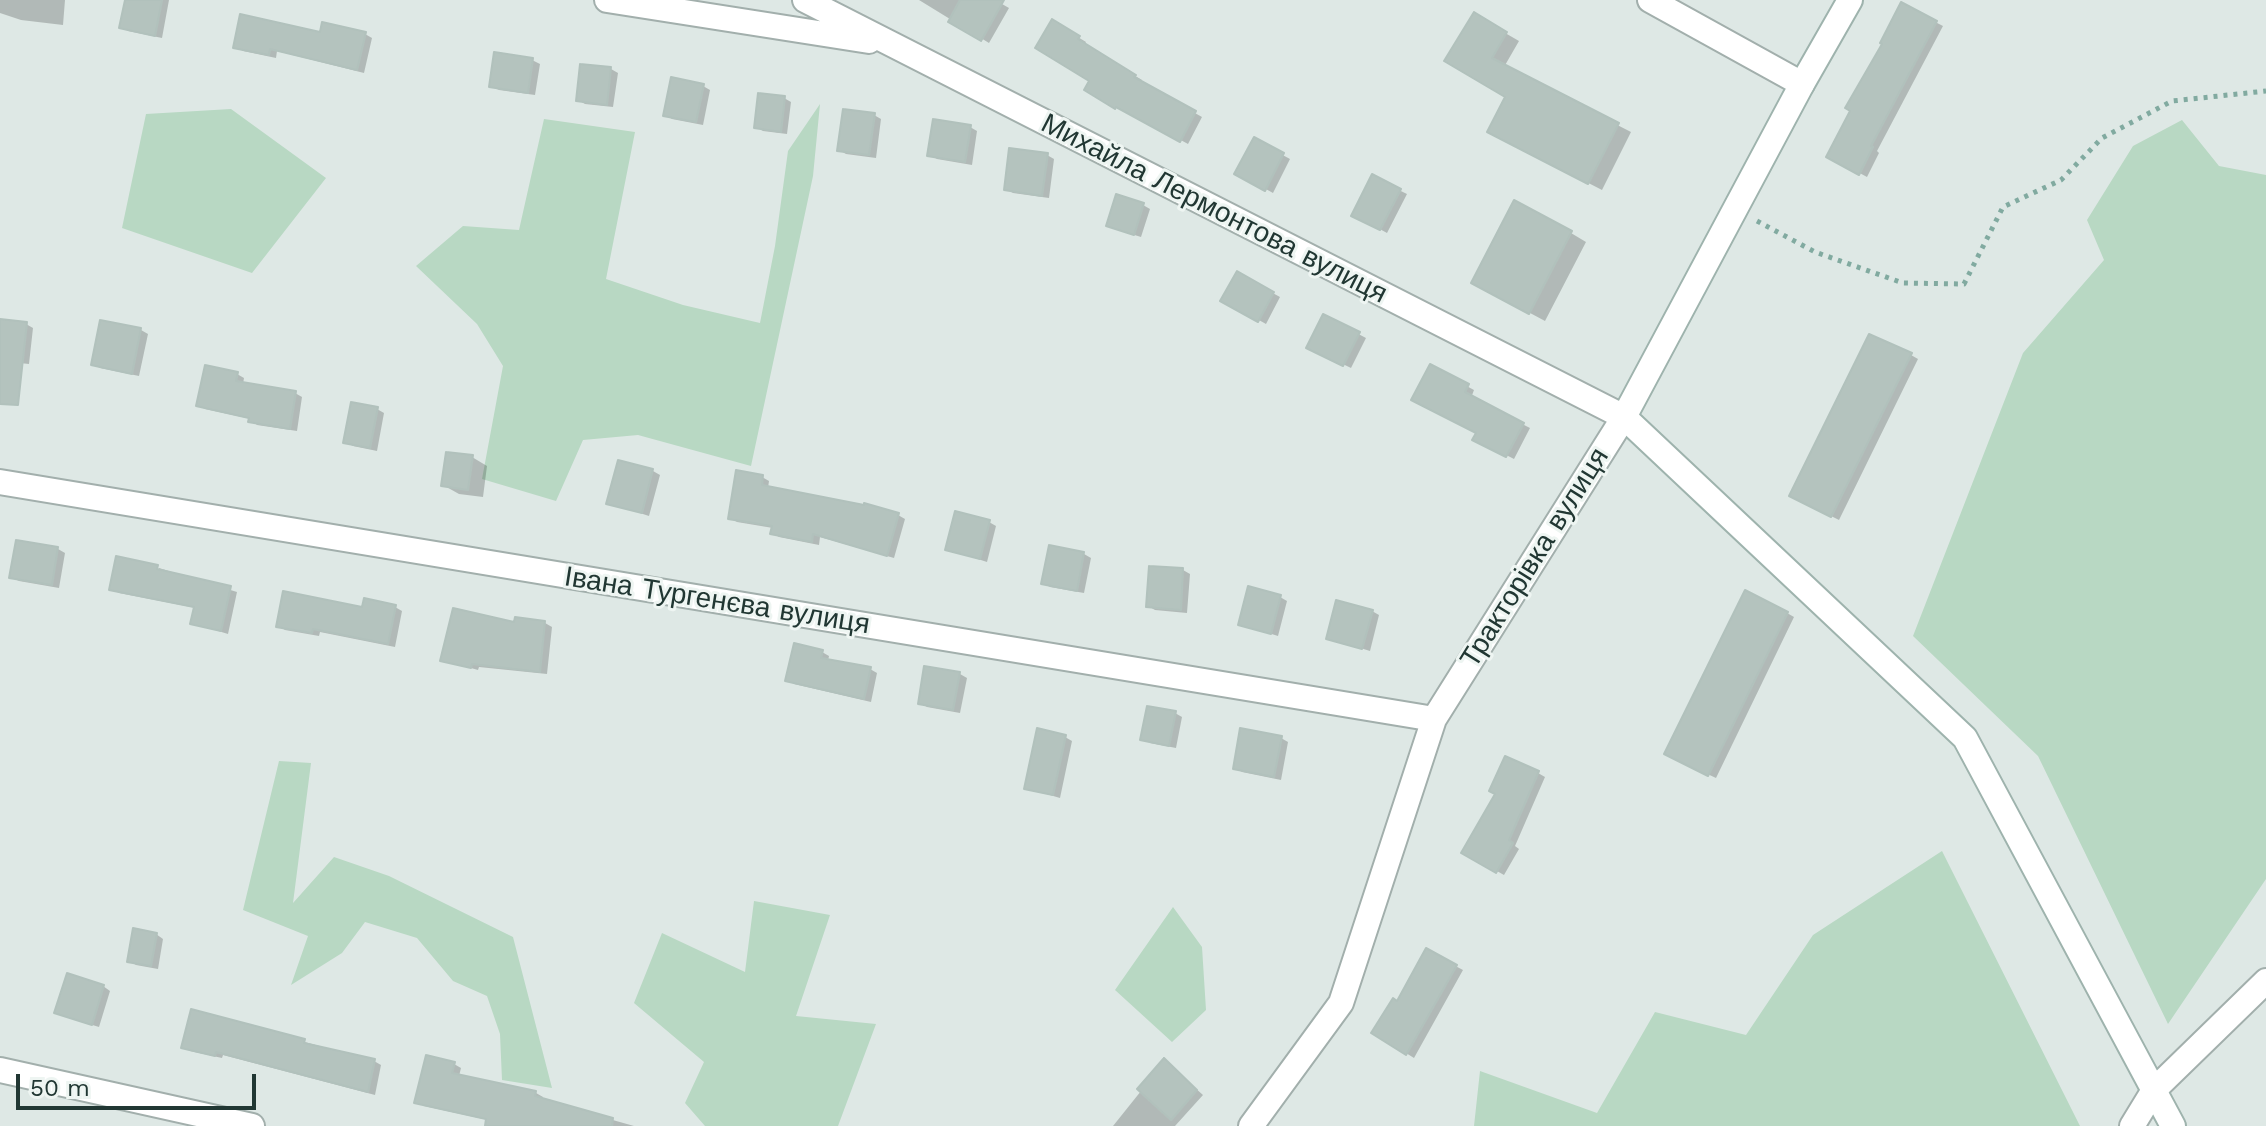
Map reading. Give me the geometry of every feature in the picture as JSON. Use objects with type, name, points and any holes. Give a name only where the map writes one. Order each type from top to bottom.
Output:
[{"type":"street","points":[[607,0],[891,45]]},
{"type":"street","name":"Михайла Лермонтова вулиця","points":[[805,0],[1624,417],[1965,738],[2173,1126]]},
{"type":"street","points":[[1650,0],[1802,84]]},
{"type":"street","name":"Тракторівка вулиця","points":[[1251,1126],[1341,1003],[1434,719],[1624,417],[1850,0]]},
{"type":"street","name":"Івана Тургенєва вулиця","points":[[0,482],[1434,719]]},
{"type":"street","points":[[2132,1126],[2154,1090],[2266,981]]},
{"type":"street","points":[[0,1070],[252,1126]]},
{"type":"path","points":[[1735,210],[1815,252],[1903,283],[1964,284],[2003,207],[2061,180],[2102,138],[2172,101],[2266,91]]},
{"type":"green space","points":[[820,104],[813,176],[751,466],[638,435],[583,440],[556,501],[482,479],[503,366],[477,324],[416,266],[463,226],[519,230],[544,119],[635,132],[606,279],[683,305],[760,323],[775,246],[788,151]]},
{"type":"green space","points":[[231,109],[326,178],[252,273],[122,228],[146,114]]},
{"type":"green space","points":[[2182,120],[2219,166],[2266,175],[2266,879],[2168,1024],[2038,756],[1913,636],[2023,353],[2104,260],[2087,220],[2133,146]]},
{"type":"green space","points":[[279,761],[311,763],[293,903],[334,857],[389,876],[513,937],[552,1088],[502,1080],[500,1034],[487,996],[453,981],[417,938],[365,922],[342,953],[291,985],[308,936],[243,910]]},
{"type":"green space","points":[[1942,851],[2080,1126],[1474,1126],[1480,1071],[1597,1113],[1655,1012],[1746,1035],[1813,935]]},
{"type":"green space","points":[[754,901],[830,915],[796,1016],[876,1024],[838,1126],[705,1126],[685,1103],[704,1062],[634,1003],[662,933],[745,972]]},
{"type":"green space","points":[[1173,907],[1202,947],[1206,1010],[1172,1042],[1115,990]]},
{"type":"building","points":[[125,0],[162,0],[155,36],[119,28]]},
{"type":"building","points":[[960,0],[1004,0],[981,41],[948,22]]},
{"type":"building","points":[[1901,2],[1937,21],[1859,175],[1826,157],[1850,111],[1845,108],[1882,44]]},
{"type":"building","points":[[1474,12],[1507,32],[1492,58],[1619,123],[1588,184],[1487,132],[1505,97],[1444,61]]},
{"type":"building","points":[[240,14],[320,32],[322,22],[366,32],[357,70],[270,49],[269,55],[233,48]]},
{"type":"building","points":[[1052,19],[1136,75],[1134,77],[1196,111],[1180,142],[1084,90],[1089,81],[1035,48]]},
{"type":"building","points":[[494,52],[533,58],[528,93],[489,87]]},
{"type":"building","points":[[580,64],[611,67],[607,105],[576,101]]},
{"type":"building","points":[[671,77],[704,84],[696,122],[663,116]]},
{"type":"building","points":[[758,93],[785,96],[781,132],[754,128]]},
{"type":"building","points":[[843,109],[875,113],[869,155],[837,151]]},
{"type":"building","points":[[933,119],[971,125],[965,162],[927,156]]},
{"type":"building","points":[[1254,137],[1284,153],[1265,191],[1234,174]]},
{"type":"building","points":[[1009,148],[1048,153],[1042,196],[1004,190]]},
{"type":"building","points":[[1372,174],[1401,189],[1380,230],[1351,216]]},
{"type":"building","points":[[1116,194],[1144,203],[1134,235],[1106,226]]},
{"type":"building","points":[[1514,200],[1572,231],[1529,314],[1471,283]]},
{"type":"building","points":[[1237,271],[1274,292],[1258,322],[1220,301]]},
{"type":"building","points":[[1323,314],[1360,332],[1343,366],[1306,348]]},
{"type":"building","points":[[0,319],[27,322],[18,405],[0,404]]},
{"type":"building","points":[[100,320],[141,328],[132,374],[91,365]]},
{"type":"building","points":[[1869,334],[1912,353],[1831,517],[1789,496]]},
{"type":"building","points":[[1430,364],[1469,384],[1465,392],[1524,423],[1506,457],[1472,440],[1476,433],[1411,400]]},
{"type":"building","points":[[205,365],[238,372],[236,381],[296,391],[290,429],[248,422],[249,418],[196,406]]},
{"type":"building","points":[[351,402],[378,407],[370,448],[343,443]]},
{"type":"building","points":[[446,452],[473,455],[468,490],[441,486]]},
{"type":"building","points":[[618,460],[653,469],[642,513],[606,504]]},
{"type":"building","points":[[736,470],[763,475],[762,485],[864,503],[899,513],[887,556],[813,534],[812,542],[770,534],[772,526],[728,519]]},
{"type":"building","points":[[955,511],[990,520],[980,559],[945,550]]},
{"type":"building","points":[[16,540],[58,547],[52,585],[9,578]]},
{"type":"building","points":[[1049,545],[1084,552],[1077,591],[1041,584]]},
{"type":"building","points":[[116,556],[231,586],[221,631],[190,624],[194,607],[109,590]]},
{"type":"building","points":[[1149,566],[1183,568],[1181,610],[1146,607]]},
{"type":"building","points":[[1248,586],[1281,595],[1271,634],[1238,625]]},
{"type":"building","points":[[1745,590],[1788,612],[1708,776],[1664,754]]},
{"type":"building","points":[[283,591],[362,607],[364,598],[396,605],[388,644],[313,629],[312,633],[276,627]]},
{"type":"building","points":[[1336,600],[1373,610],[1362,649],[1326,639]]},
{"type":"building","points":[[453,608],[514,622],[515,617],[545,621],[540,672],[472,664],[471,668],[440,661]]},
{"type":"building","points":[[794,643],[823,650],[821,658],[871,667],[864,699],[785,681]]},
{"type":"building","points":[[924,666],[960,672],[953,710],[918,704]]},
{"type":"building","points":[[1147,706],[1176,711],[1169,746],[1140,740]]},
{"type":"building","points":[[1037,728],[1066,735],[1053,795],[1024,789]]},
{"type":"building","points":[[1240,728],[1282,736],[1274,777],[1233,769]]},
{"type":"building","points":[[1505,756],[1539,771],[1509,840],[1513,843],[1496,873],[1461,853],[1495,794],[1489,791]]},
{"type":"building","points":[[133,928],[157,933],[151,966],[127,962]]},
{"type":"building","points":[[1426,948],[1457,965],[1406,1055],[1371,1033],[1393,998],[1397,1001]]},
{"type":"building","points":[[67,973],[104,985],[92,1025],[54,1013]]},
{"type":"building","points":[[191,1009],[305,1039],[304,1043],[375,1059],[368,1092],[216,1052],[215,1056],[181,1048]]},
{"type":"building","points":[[426,1055],[455,1062],[452,1073],[536,1091],[535,1096],[613,1118],[612,1126],[485,1126],[486,1119],[414,1103]]},
{"type":"building","points":[[1164,1058],[1197,1090],[1171,1120],[1137,1089]]}]
